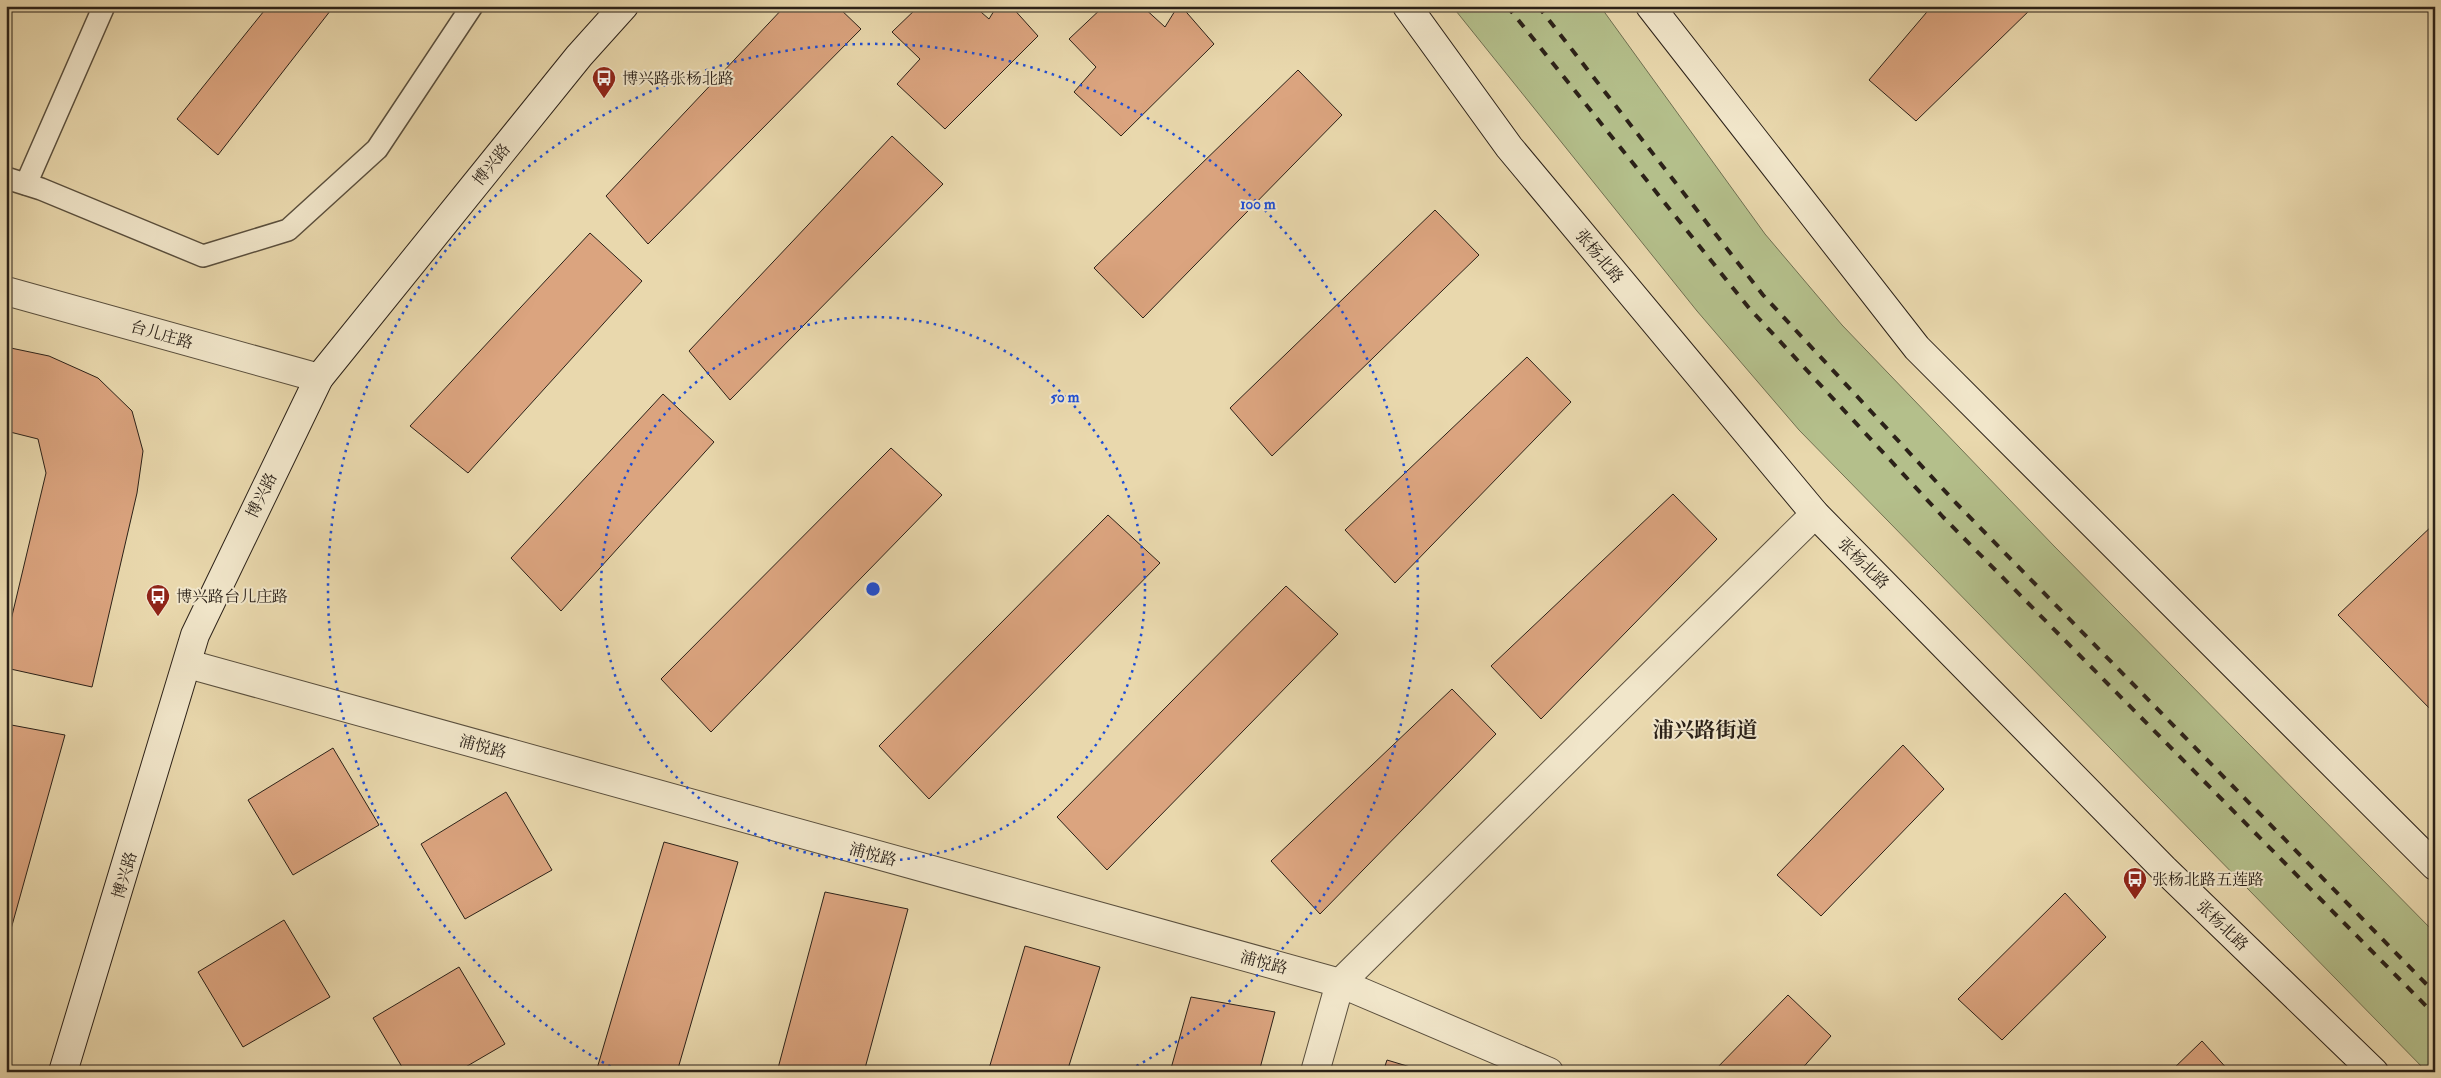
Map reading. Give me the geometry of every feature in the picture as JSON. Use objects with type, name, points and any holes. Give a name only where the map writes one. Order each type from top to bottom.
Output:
[{"type":"street","name":"博兴路","points":[[63,1072],[188,664],[195,635],[319,378],[579,56],[624,6]]},
{"type":"street","name":"张杨北路","points":[[1407,6],[1509,147],[1815,514],[2171,875],[2374,1072]]},
{"type":"street","points":[[1650,6],[1918,348],[2435,866]]},
{"type":"street","name":"台儿庄路","points":[[6,291],[319,378]]},
{"type":"street","points":[[1315,1072],[1340,983],[1815,514]]},
{"type":"street","name":"浦悦路","points":[[188,664],[1340,983],[1549,1072]]},
{"type":"lane","points":[[104,6],[16,181],[203,256],[288,230],[376,149],[472,6]]},
{"type":"green space","points":[[1452,6],[1600,6],[1765,234],[1842,325],[2054,546],[2435,933],[2435,1072],[2427,1072],[1799,430],[1697,311]]},
{"type":"building","points":[[6,6],[11,6],[6,18]]},
{"type":"building","points":[[268,6],[334,6],[218,155],[177,119]]},
{"type":"building","points":[[785,6],[837,6],[861,29],[648,244],[606,196]]},
{"type":"building","points":[[919,6],[974,6],[989,19],[997,6],[1011,6],[1038,36],[945,129],[897,84],[920,59],[892,32]]},
{"type":"building","points":[[1104,6],[1142,6],[1165,27],[1178,6],[1181,6],[1214,44],[1121,136],[1074,92],[1096,67],[1069,39]]},
{"type":"building","points":[[1932,6],[2034,6],[1916,121],[1869,80]]},
{"type":"building","points":[[1298,70],[1342,115],[1143,318],[1094,268]]},
{"type":"building","points":[[892,136],[943,184],[730,400],[689,351]]},
{"type":"building","points":[[1435,210],[1479,255],[1272,456],[1230,408]]},
{"type":"building","points":[[590,233],[642,281],[468,473],[410,426]]},
{"type":"building","points":[[6,347],[49,356],[98,378],[132,411],[143,451],[137,493],[92,687],[6,668],[6,641],[46,473],[38,439],[6,431]]},
{"type":"building","points":[[1527,357],[1571,402],[1395,583],[1345,530]]},
{"type":"building","points":[[663,394],[714,442],[561,611],[511,558]]},
{"type":"building","points":[[891,448],[942,495],[711,732],[661,679]]},
{"type":"building","points":[[6,468],[11,469],[6,484]]},
{"type":"building","points":[[1673,494],[1717,539],[1541,719],[1491,666]]},
{"type":"building","points":[[1108,515],[1160,563],[929,799],[879,746]]},
{"type":"building","points":[[2435,523],[2435,714],[2338,615]]},
{"type":"building","points":[[1286,586],[1338,634],[1107,870],[1057,817]]},
{"type":"building","points":[[1452,689],[1496,734],[1320,914],[1271,861]]},
{"type":"building","points":[[6,724],[65,735],[6,947]]},
{"type":"building","points":[[1903,745],[1944,789],[1821,916],[1777,875]]},
{"type":"building","points":[[333,748],[379,825],[293,875],[248,800]]},
{"type":"building","points":[[506,792],[552,870],[465,919],[421,844]]},
{"type":"building","points":[[664,842],[738,862],[677,1072],[596,1072]]},
{"type":"building","points":[[825,892],[908,909],[864,1072],[777,1072]]},
{"type":"building","points":[[2065,893],[2106,937],[2002,1040],[1958,999]]},
{"type":"building","points":[[284,920],[330,997],[243,1047],[198,972]]},
{"type":"building","points":[[1025,946],[1100,967],[1067,1072],[988,1072]]},
{"type":"building","points":[[459,967],[505,1044],[457,1072],[405,1072],[373,1018]]},
{"type":"building","points":[[1788,995],[1831,1036],[1799,1072],[1713,1072]]},
{"type":"building","points":[[1191,997],[1275,1012],[1259,1072],[1170,1072]]},
{"type":"building","points":[[2202,1041],[2230,1072],[2170,1072]]},
{"type":"building","points":[[1387,1060],[1427,1072],[1383,1072]]},
{"type":"railway","points":[[1507,6],[1749,308],[1943,517],[2435,1015]]},
{"type":"railway","points":[[1538,6],[1763,295],[1956,503],[2435,993]]},
{"type":"place","name":"博兴路张杨北路","points":[[604,99]]},
{"type":"place","name":"博兴路台儿庄路","points":[[158,617]]},
{"type":"place","name":"张杨北路五莲路","points":[[2135,900]]},
{"type":"district","name":"浦兴路街道","points":[[1705,730]]}]
